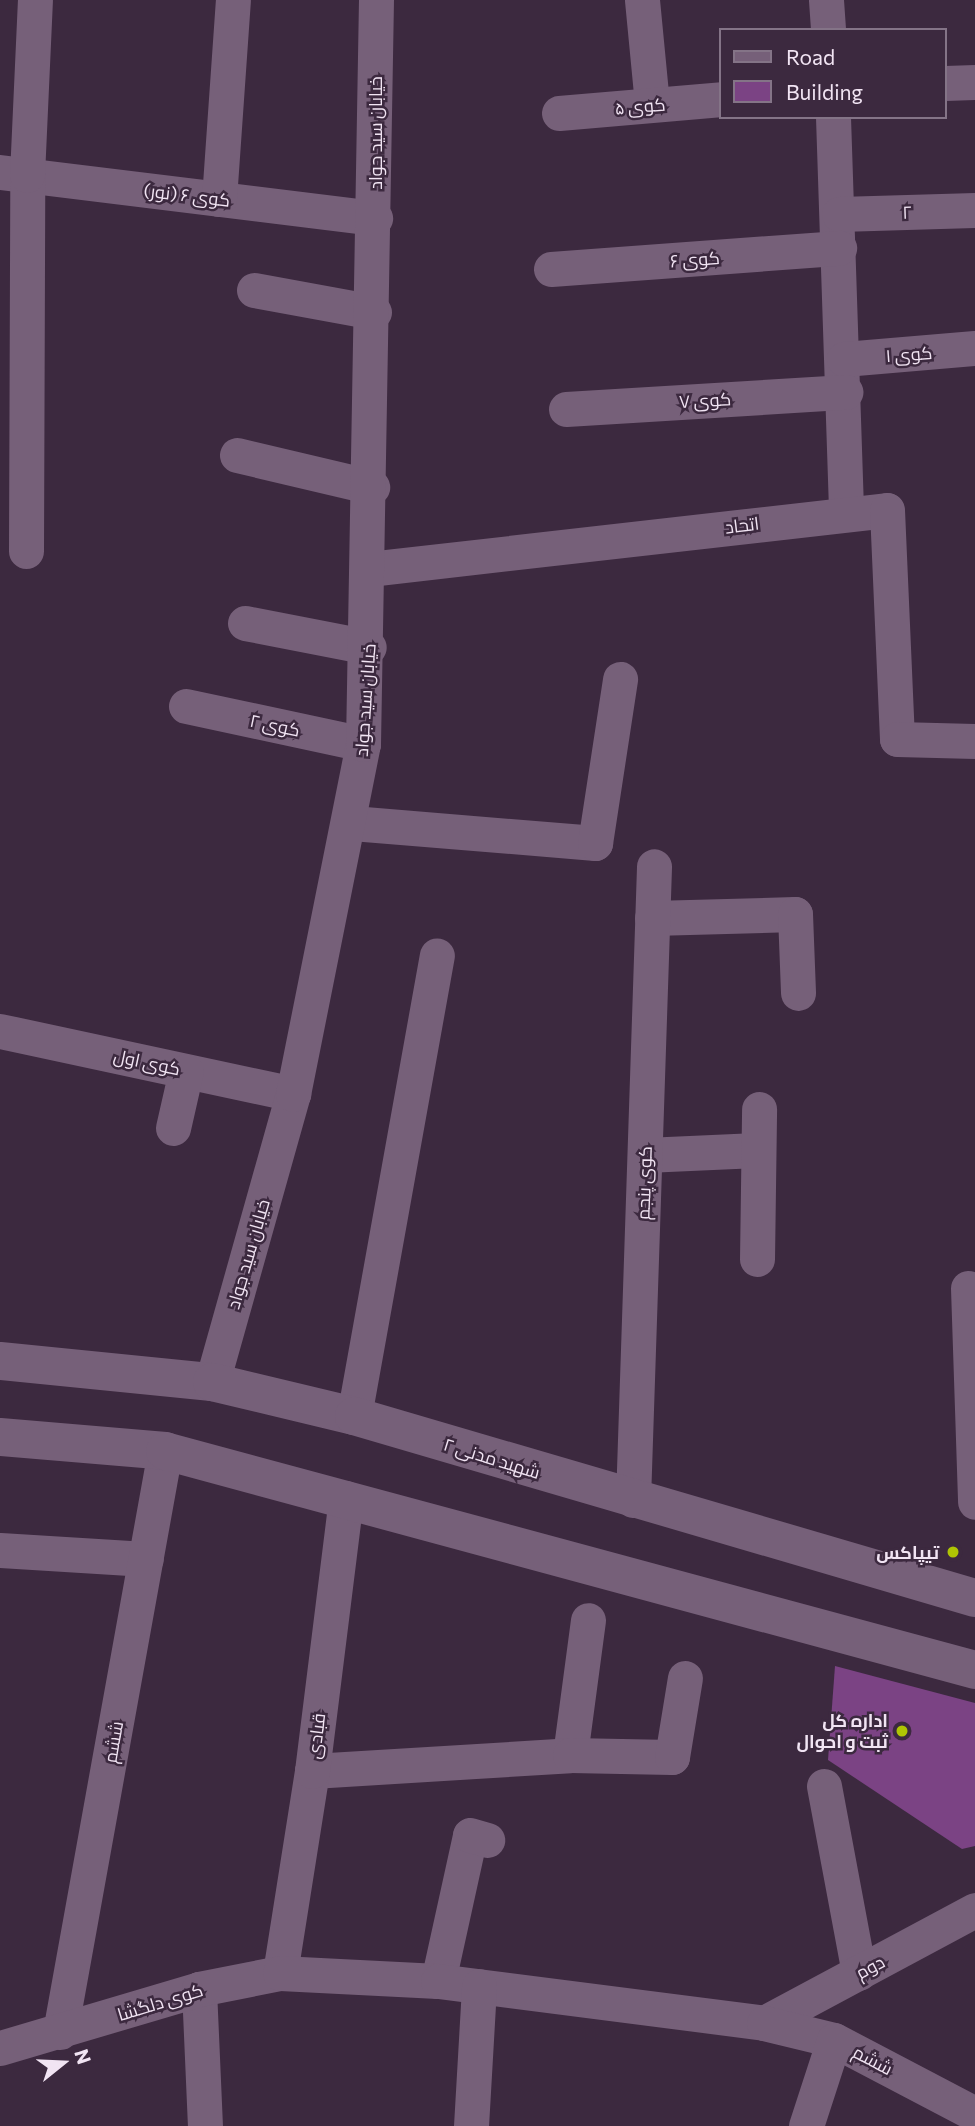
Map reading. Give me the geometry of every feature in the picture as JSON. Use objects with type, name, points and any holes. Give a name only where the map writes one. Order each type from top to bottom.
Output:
[{"type":"main road","name":"شهید مدنی ۲","points":[[0,1361],[212,1382],[354,1416],[633,1500],[975,1598]]},
{"type":"main road","points":[[0,1437],[165,1451],[975,1670]]},
{"type":"street","points":[[26,551],[13,174],[35,0]]},
{"type":"street","points":[[219,199],[233,0]]},
{"type":"street","name":"خیابان سید جواد","points":[[212,1382],[293,1094],[352,823],[363,744],[369,647],[372,487],[376,0]]},
{"type":"street","points":[[642,0],[652,104]]},
{"type":"street","points":[[826,0],[828,28]]},
{"type":"street","points":[[947,83],[975,82]]},
{"type":"street","name":"کوی ۵","points":[[559,113],[720,99]]},
{"type":"street","points":[[833,119],[844,375],[846,513]]},
{"type":"street","name":"کوی ۶ (نور)","points":[[13,174],[375,218]]},
{"type":"street","name":"۲","points":[[839,231],[975,210]]},
{"type":"street","name":"کوی ۶","points":[[551,269],[839,231]]},
{"type":"street","points":[[254,290],[374,312]]},
{"type":"street","name":"کوی ۱","points":[[844,375],[975,348]]},
{"type":"street","name":"کوی ۷","points":[[566,409],[844,375]]},
{"type":"street","points":[[237,455],[372,487]]},
{"type":"street","name":"اتحاد","points":[[369,569],[887,510],[898,739],[975,741]]},
{"type":"street","points":[[245,623],[369,647]]},
{"type":"street","points":[[352,823],[595,843],[620,679]]},
{"type":"street","name":"کوی ۲","points":[[186,706],[363,744]]},
{"type":"street","name":"کوی پنجم","points":[[633,1500],[654,866]]},
{"type":"street","points":[[652,918],[795,914],[798,993]]},
{"type":"street","points":[[354,1416],[437,955]]},
{"type":"street","name":"کوی اول","points":[[0,1031],[293,1094]]},
{"type":"street","points":[[173,1128],[186,1071]]},
{"type":"street","points":[[757,1259],[757,1150],[760,1109]]},
{"type":"street","points":[[645,1155],[757,1150]]},
{"type":"street","points":[[968,1288],[975,1502]]},
{"type":"street","name":"ششم","points":[[60,2032],[165,1451]]},
{"type":"street","name":"قبادی","points":[[280,1973],[312,1772],[346,1498]]},
{"type":"street","points":[[0,1550],[146,1559]]},
{"type":"street","points":[[570,1755],[588,1620]]},
{"type":"street","points":[[312,1772],[570,1755],[672,1757],[685,1678]]},
{"type":"street","points":[[824,1786],[859,1973]]},
{"type":"street","points":[[438,1981],[470,1835],[487,1840]]},
{"type":"street","name":"دوم","points":[[764,2023],[975,1910]]},
{"type":"street","name":"کوی دلگشا","points":[[0,2048],[199,1989],[280,1973],[438,1981],[480,1986]]},
{"type":"street","points":[[471,2126],[480,1986]]},
{"type":"street","name":"ششم","points":[[480,1986],[764,2023],[834,2040],[975,2114]]},
{"type":"street","points":[[199,1989],[205,2126]]},
{"type":"street","points":[[806,2126],[834,2040]]},
{"type":"building","name":"اداره کل ثبت و احوال","points":[[835,1666],[975,1703],[975,1846],[962,1849],[828,1760]]},
{"type":"place","name":"تیپاکس","points":[[953,1552]]},
{"type":"place","name":"اداره کل ثبت و احوال","points":[[902,1731]]}]
